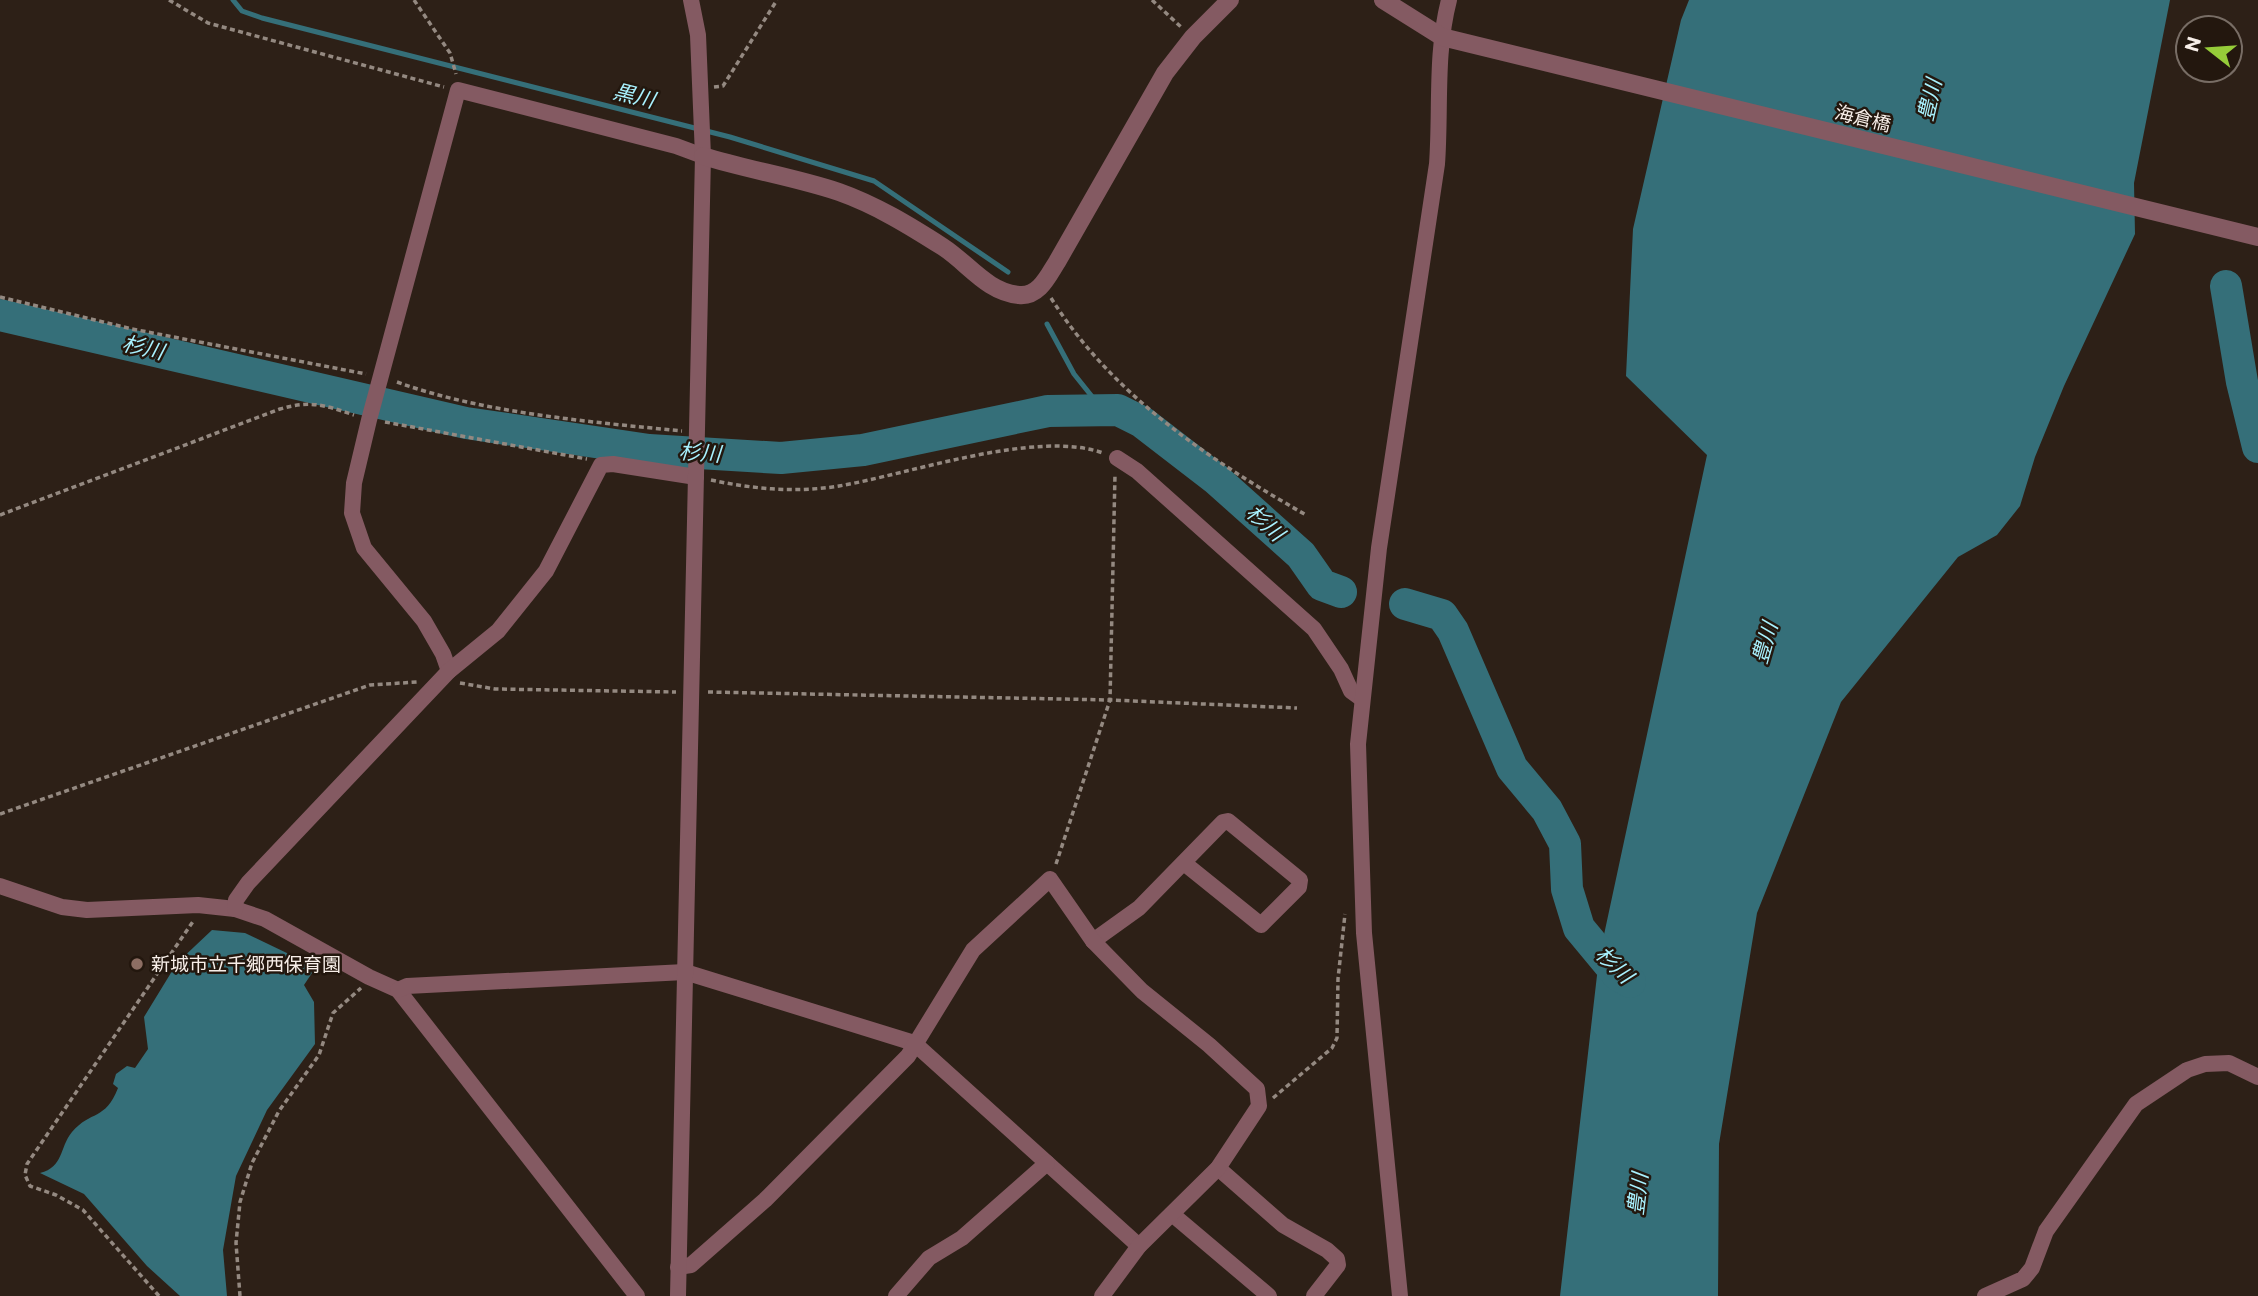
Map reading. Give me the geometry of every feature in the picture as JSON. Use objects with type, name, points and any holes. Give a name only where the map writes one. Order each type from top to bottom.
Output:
[{"type":"street","points":[[678,1296],[703,150],[698,35],[691,0]]},
{"type":"street","points":[[449,671],[443,654],[424,621],[364,548],[357,536],[352,513],[354,482],[370,416],[458,85],[676,146],[703,150],[817,185],[873,206],[954,255],[1000,291],[1022,296],[1035,292],[1043,284],[1166,72],[1194,37],[1230,0]]},
{"type":"street","name":"海倉橋","points":[[1383,0],[1450,39],[2258,237]]},
{"type":"street","points":[[1400,1296],[1364,933],[1358,770],[1379,548],[1437,164],[1450,39],[1449,0]]},
{"type":"street","points":[[1117,458],[1137,471],[1314,629],[1341,669],[1351,691],[1363,699]]},
{"type":"street","points":[[235,909],[236,900],[248,883],[449,671],[499,631],[545,571],[601,465],[696,472]]},
{"type":"street","points":[[1093,941],[1139,908],[1223,822],[1228,821],[1300,880],[1299,887],[1261,925],[1184,863]]},
{"type":"street","points":[[678,1267],[691,1265],[765,1200],[908,1056],[973,950],[1051,879],[1093,941],[1142,991],[1209,1045],[1257,1089],[1260,1098],[1259,1106],[1218,1168],[1139,1246],[1102,1296]]},
{"type":"street","points":[[0,886],[62,907],[87,910],[198,905],[235,909],[265,919],[369,977],[398,990],[637,1296]]},
{"type":"street","points":[[398,990],[407,986],[685,972],[914,1043],[1139,1246]]},
{"type":"street","points":[[1984,1296],[2023,1279],[2032,1268],[2046,1231],[2137,1104],[2187,1070],[2205,1064],[2229,1063],[2258,1077]]},
{"type":"street","points":[[897,1296],[929,1258],[962,1238],[1047,1163]]},
{"type":"street","points":[[1218,1168],[1283,1225],[1327,1250],[1337,1259],[1338,1265],[1314,1296]]},
{"type":"street","points":[[1172,1213],[1269,1296]]},
{"type":"path","points":[[169,0],[208,23],[458,85],[450,53],[414,0]]},
{"type":"path","points":[[701,88],[723,86],[777,0]]},
{"type":"path","points":[[1152,0],[1194,37]]},
{"type":"path","points":[[1043,284],[1097,358],[1152,414],[1239,477],[1306,515]]},
{"type":"path","points":[[0,298],[485,404],[601,423],[685,431],[696,429]]},
{"type":"path","points":[[0,515],[304,402],[590,459],[601,465]]},
{"type":"path","points":[[696,472],[738,486],[794,491],[837,486],[1048,446],[1088,447],[1117,458],[1110,700],[1051,879]]},
{"type":"path","points":[[449,671],[461,683],[495,689],[1110,700],[1297,708]]},
{"type":"path","points":[[0,814],[370,685],[419,682],[434,688]]},
{"type":"path","points":[[159,1296],[83,1210],[57,1195],[30,1186],[24,1175],[27,1164],[198,915],[198,905]]},
{"type":"path","points":[[1260,1098],[1274,1098],[1280,1094],[1332,1048],[1337,1038],[1338,979],[1345,913]]},
{"type":"path","points":[[240,1296],[236,1242],[240,1202],[252,1163],[279,1111],[318,1055],[333,1013],[369,977]]},
{"type":"water","name":"豊川","points":[[1689,0],[2170,0],[2134,183],[2135,234],[2064,386],[2035,457],[2020,506],[1997,535],[1958,557],[1841,702],[1757,913],[1719,1144],[1718,1296],[1560,1296],[1599,958],[1707,455],[1626,376],[1633,229],[1681,20]]},
{"type":"water","points":[[212,930],[245,933],[316,967],[304,985],[314,1002],[315,1044],[267,1110],[236,1176],[223,1250],[227,1296],[180,1296],[147,1266],[84,1194],[40,1173],[57,1162],[68,1138],[79,1125],[108,1106],[118,1088],[113,1084],[116,1074],[127,1066],[135,1068],[148,1049],[144,1017],[177,963]]},
{"type":"waterway","name":"黒川","points":[[233,0],[242,11],[262,18],[730,137],[874,181],[1008,272]]},
{"type":"waterway","points":[[2226,286],[2242,382],[2258,447]]},
{"type":"waterway","name":"杉川","points":[[0,315],[466,423],[649,450],[781,458],[863,450],[1048,411],[1118,410],[1142,422],[1216,479],[1301,555],[1322,585],[1341,592]]},
{"type":"waterway","name":"黒川","points":[[1047,324],[1074,374],[1102,409]]},
{"type":"waterway","name":"杉川","points":[[1405,604],[1442,615],[1453,631],[1512,768],[1547,810],[1565,844],[1567,889],[1579,928],[1618,975],[1630,982]]},
{"type":"place","name":"新城市立千郷西保育園","points":[[137,964]]}]
